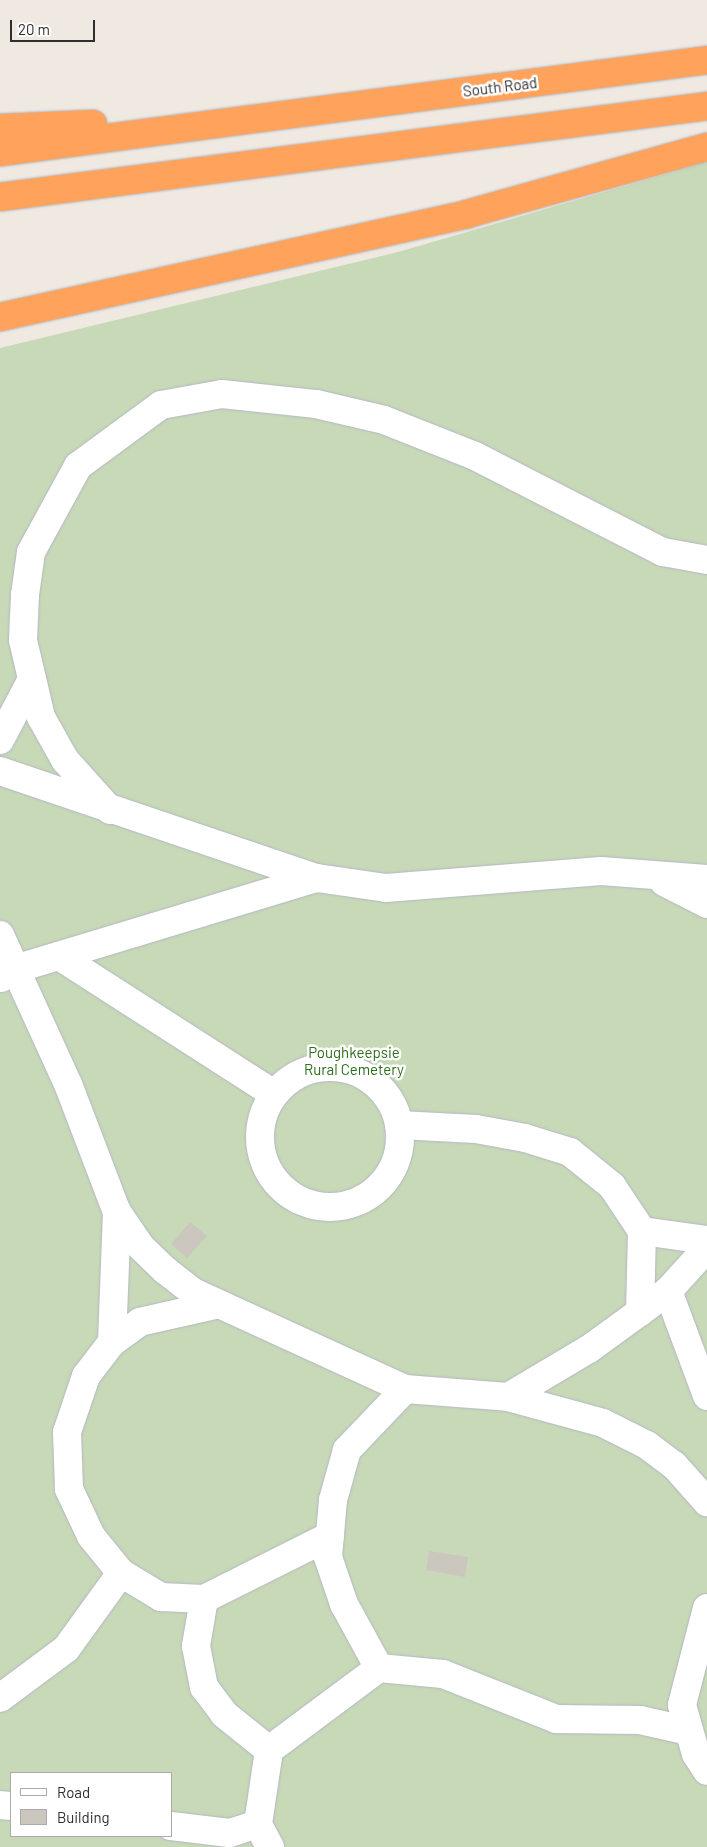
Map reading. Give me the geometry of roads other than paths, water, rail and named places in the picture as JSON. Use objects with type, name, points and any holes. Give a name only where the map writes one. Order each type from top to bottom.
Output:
[{"type":"highway","name":"South Road","points":[[294,114],[707,60]]},
{"type":"highway","points":[[0,197],[707,106]]},
{"type":"highway","points":[[0,128],[294,114]]},
{"type":"highway","points":[[0,152],[294,114]]},
{"type":"highway","points":[[0,317],[467,214],[707,148]]},
{"type":"lane","points":[[110,810],[65,760],[41,717],[31,682],[23,640],[31,552],[78,466],[161,405],[222,394],[316,404],[384,420],[475,456],[663,552],[707,560]]},
{"type":"lane","points":[[663,552],[707,546]]},
{"type":"lane","points":[[0,740],[31,682]]},
{"type":"lane","points":[[0,771],[110,810],[317,878],[386,888],[601,871],[707,879]]},
{"type":"lane","points":[[653,876],[707,904]]},
{"type":"lane","points":[[8,974],[58,956],[317,878]]},
{"type":"lane","points":[[0,935],[8,974],[68,1084],[117,1212],[141,1247],[165,1270],[219,1304],[406,1389],[508,1397],[603,1423],[647,1444],[674,1465],[707,1502]]},
{"type":"lane","points":[[58,956],[274,1094]]},
{"type":"lane","points":[[343,1068],[377,1085],[392,1103],[399,1125],[394,1163],[378,1188],[358,1201],[336,1207],[313,1205],[280,1185],[263,1160],[260,1137],[263,1114],[274,1094],[292,1078],[312,1069],[343,1068]]},
{"type":"lane","points":[[399,1125],[476,1129],[525,1138],[570,1152],[612,1186],[642,1231],[640,1312]]},
{"type":"lane","points":[[112,1342],[117,1212]]},
{"type":"lane","points":[[642,1231],[707,1240]]},
{"type":"lane","points":[[508,1397],[589,1349],[640,1312],[668,1291],[707,1248]]},
{"type":"lane","points":[[668,1291],[707,1396]]},
{"type":"lane","points":[[219,1304],[140,1322],[112,1342],[86,1376],[67,1432],[69,1489],[91,1536],[121,1573],[161,1597],[204,1599],[330,1536]]},
{"type":"lane","points":[[378,1668],[344,1604],[328,1557],[333,1500],[347,1450],[406,1389]]},
{"type":"lane","points":[[0,1698],[66,1649],[121,1573]]},
{"type":"lane","points":[[204,1599],[196,1646],[204,1687],[224,1714],[269,1750]]},
{"type":"lane","points":[[707,1608],[682,1705],[689,1731],[707,1772]]},
{"type":"lane","points":[[172,1826],[264,1836],[269,1750],[378,1668],[443,1674],[556,1719],[640,1720],[689,1731]]},
{"type":"park label","name":"Poughkeepsie Rural Cemetery","points":[[354,1060]]}]
